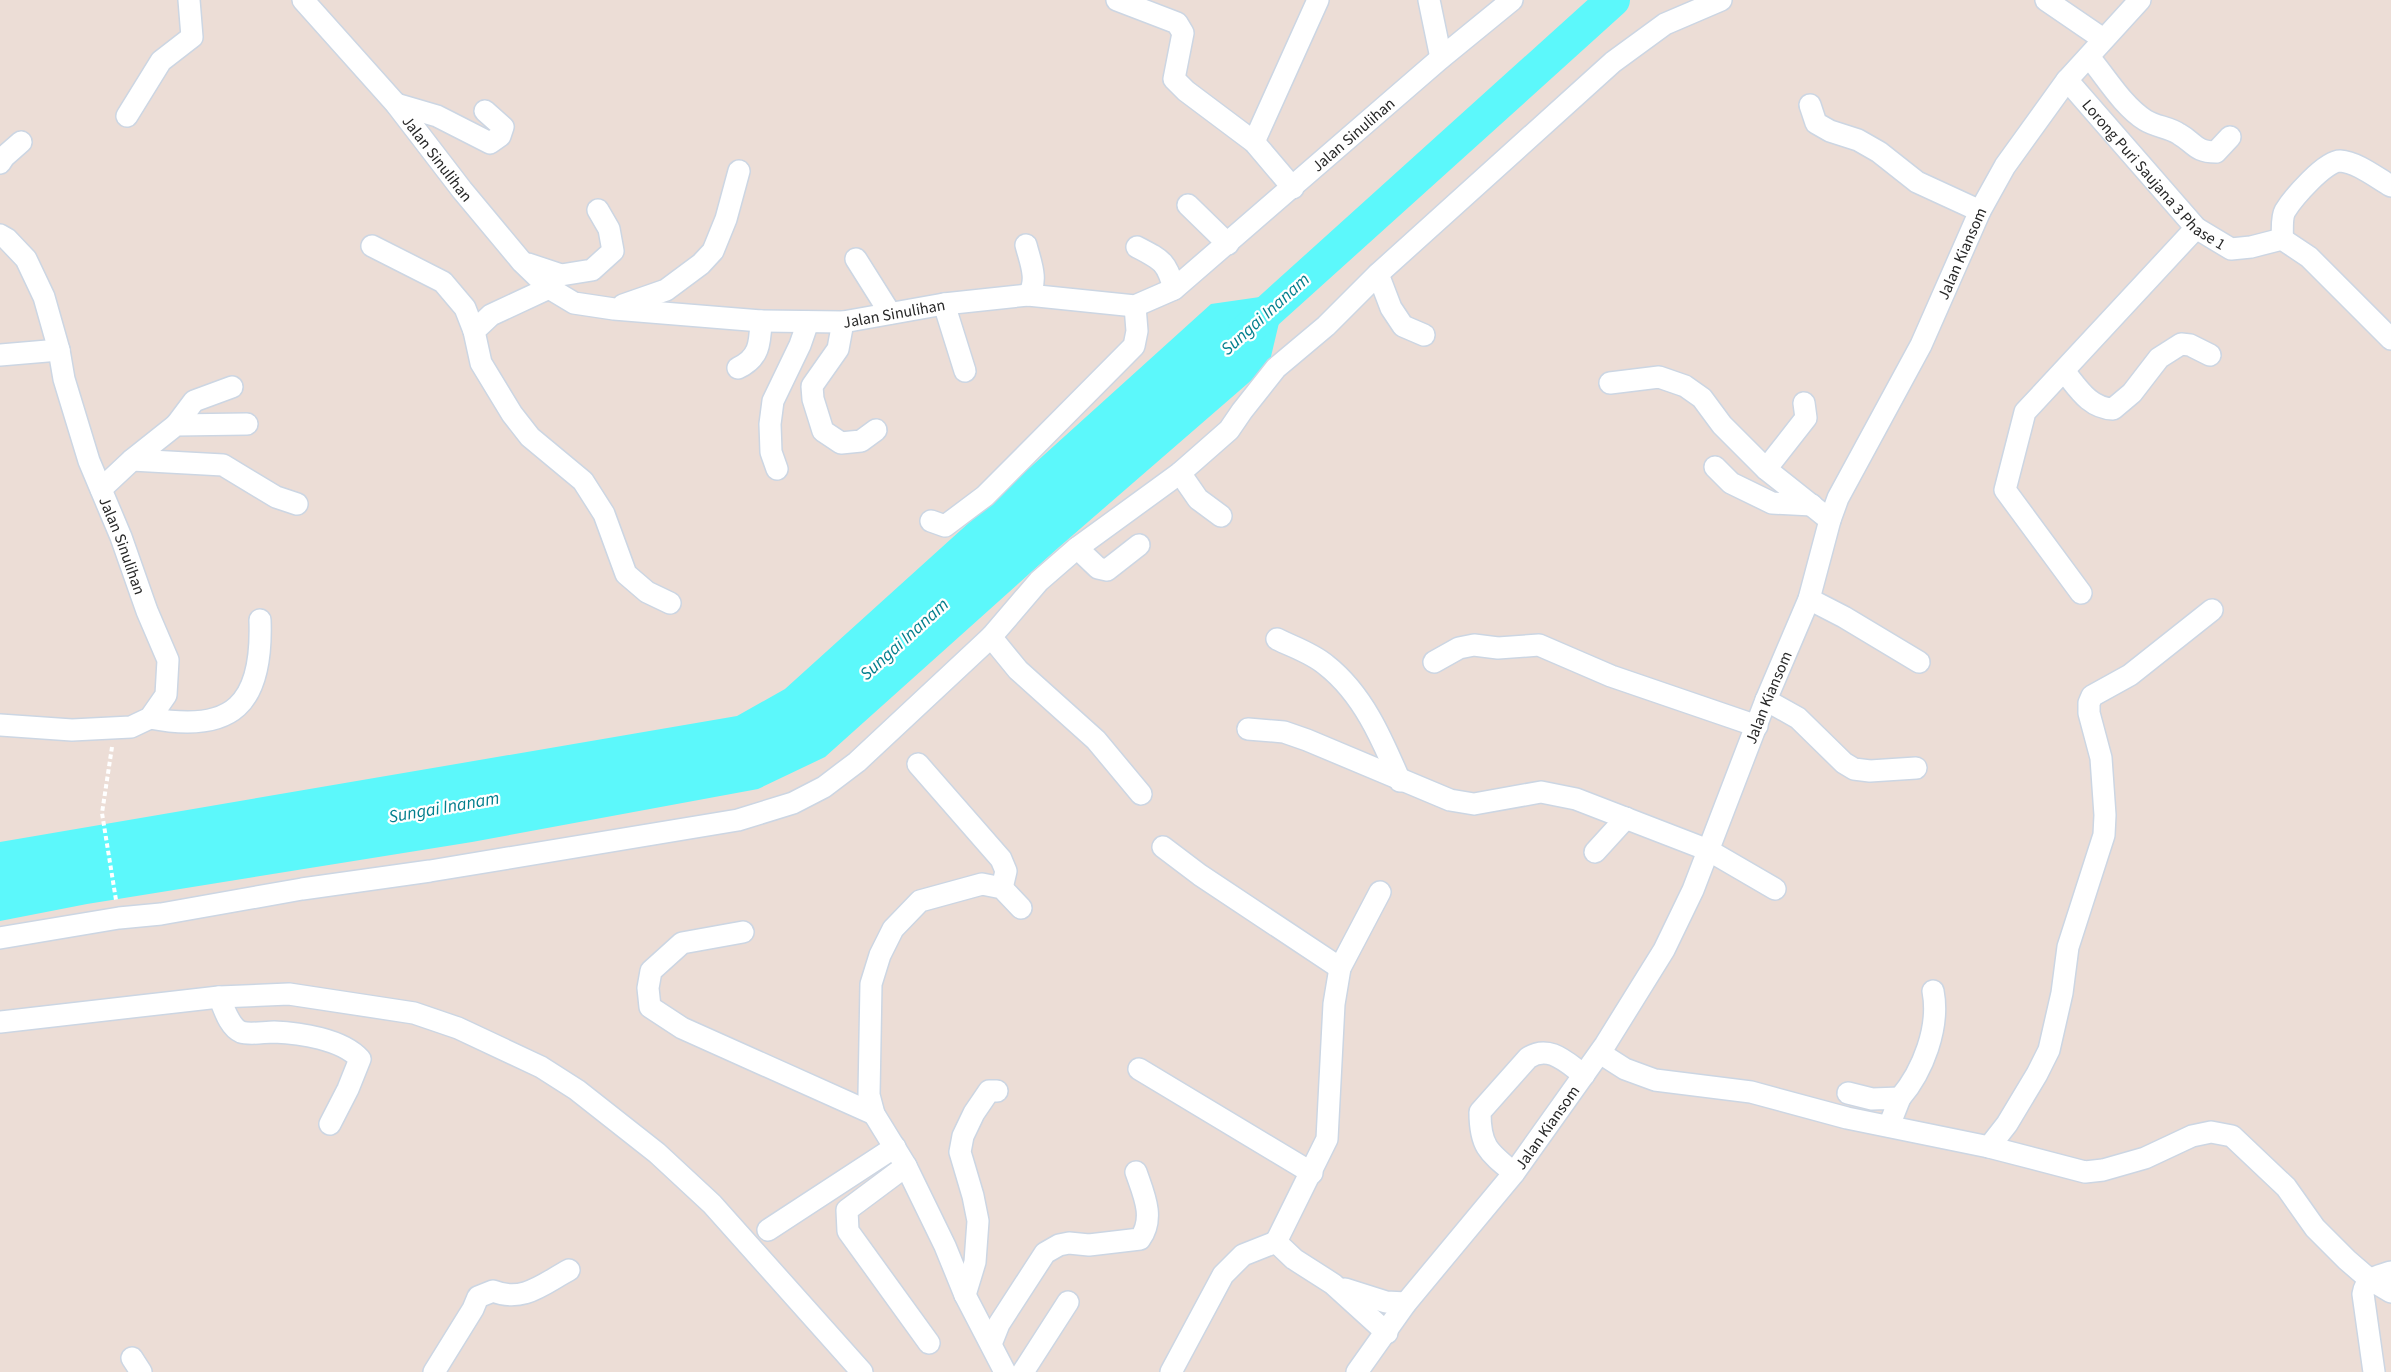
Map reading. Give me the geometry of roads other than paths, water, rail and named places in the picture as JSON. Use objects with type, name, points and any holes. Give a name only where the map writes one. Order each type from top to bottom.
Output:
[{"type":"street","points":[[127,116],[161,61],[192,37],[189,0]]},
{"type":"street","name":"Jalan Sinulihan","points":[[303,0],[396,104],[462,190],[522,262],[549,288],[574,303],[614,309],[760,321],[808,322],[843,322],[944,304],[1028,295],[1135,306],[1174,289],[1441,58],[1512,0]]},
{"type":"street","points":[[1117,0],[1177,23],[1183,33],[1174,79],[1186,91],[1254,142],[1293,188]]},
{"type":"street","points":[[1254,142],[1318,0]]},
{"type":"street","points":[[1429,0],[1441,58]]},
{"type":"street","points":[[0,938],[738,820],[793,803],[824,787],[857,762],[991,637],[1039,581],[1077,548],[1180,473],[1229,430],[1276,368],[1326,326],[1378,274],[1613,62],[1665,24],[1721,0]]},
{"type":"street","points":[[2046,0],[2103,39]]},
{"type":"street","name":"Jalan Kiansom","points":[[1357,1372],[1387,1333],[1406,1303],[1514,1173],[1600,1053],[1664,950],[1693,890],[1766,700],[1809,599],[1838,498],[1920,345],[1980,211],[2005,166],[2067,80],[2140,0]]},
{"type":"street","points":[[2089,57],[2134,111],[2156,127],[2178,133],[2200,151],[2216,152],[2230,137]]},
{"type":"street","name":"Lorong Puri Saujana 3 Phase 1","points":[[2067,80],[2196,228],[2231,249],[2252,247],[2282,239]]},
{"type":"street","points":[[396,104],[437,116],[490,143],[500,136],[503,127],[485,111]]},
{"type":"street","points":[[1810,105],[1816,123],[1830,131],[1858,140],[1879,152],[1917,182],[1980,211]]},
{"type":"street","points":[[0,163],[21,142]]},
{"type":"street","points":[[2391,186],[2351,164],[2339,161],[2328,165],[2318,173],[2284,213],[2282,239],[2309,256],[2391,339]]},
{"type":"street","points":[[614,309],[666,290],[713,251],[726,219],[739,171]]},
{"type":"street","points":[[1188,205],[1228,244]]},
{"type":"street","points":[[522,262],[561,275],[592,270],[613,251],[609,229],[598,210]]},
{"type":"street","points":[[2081,593],[2005,490],[2025,412],[2196,228]]},
{"type":"street","name":"Jalan Sinulihan","points":[[2,232],[26,259],[44,297],[59,350],[64,379],[89,461],[168,660],[166,695],[150,718]]},
{"type":"street","points":[[1026,245],[1033,272],[1033,288],[1028,295]]},
{"type":"street","points":[[372,246],[443,282],[465,308],[474,331],[481,363],[512,414],[530,437],[583,481],[604,514],[626,574],[647,592],[670,603]]},
{"type":"street","points":[[1137,247],[1160,259],[1168,267],[1174,289]]},
{"type":"street","points":[[856,259],[890,313]]},
{"type":"street","points":[[1378,274],[1391,308],[1403,326],[1424,335]]},
{"type":"street","points":[[474,331],[491,315],[549,288]]},
{"type":"street","points":[[944,304],[965,371]]},
{"type":"street","points":[[931,521],[945,526],[985,496],[1134,346],[1137,331],[1135,306]]},
{"type":"street","points":[[738,368],[750,363],[760,346],[760,321]]},
{"type":"street","points":[[777,469],[771,452],[773,401],[800,345],[808,322]]},
{"type":"street","points":[[843,322],[838,349],[812,386],[813,399],[823,431],[841,444],[861,441],[876,430]]},
{"type":"street","points":[[2064,371],[2091,403],[2102,409],[2113,410],[2132,393],[2159,358],[2181,344],[2190,345],[2210,355]]},
{"type":"street","points":[[0,355],[59,350]]},
{"type":"street","points":[[1610,383],[1659,377],[1685,386],[1702,398],[1722,425],[1766,469],[1830,520]]},
{"type":"street","points":[[101,489],[132,460],[176,425],[194,401],[232,387]]},
{"type":"street","points":[[1766,469],[1806,418],[1804,403]]},
{"type":"street","points":[[176,425],[247,424]]},
{"type":"street","points":[[132,460],[223,465],[276,497],[297,504]]},
{"type":"street","points":[[1715,467],[1731,483],[1772,503],[1812,505]]},
{"type":"street","points":[[1180,473],[1198,499],[1221,516]]},
{"type":"street","points":[[1077,548],[1098,568],[1107,570],[1139,545]]},
{"type":"street","points":[[1809,599],[1919,662]]},
{"type":"street","points":[[1989,1147],[2007,1124],[2049,1050],[2062,993],[2068,947],[2104,835],[2102,758],[2088,713],[2088,703],[2092,696],[2130,675],[2212,610]]},
{"type":"street","points":[[0,725],[72,730],[114,729],[131,727],[150,718],[175,723],[197,723],[225,717],[247,698],[254,679],[260,650],[260,620]]},
{"type":"street","points":[[991,637],[1018,670],[1096,740],[1141,794]]},
{"type":"street","points":[[1277,639],[1326,665],[1348,687],[1375,724],[1400,781]]},
{"type":"street","points":[[1434,662],[1459,648],[1474,645],[1498,648],[1539,645],[1611,676],[1757,726]]},
{"type":"street","points":[[1766,700],[1798,718],[1844,763],[1854,769],[1870,771],[1916,768]]},
{"type":"street","points":[[1248,729],[1284,732],[1329,748],[1400,781],[1450,800],[1474,804],[1541,792],[1576,799],[1708,850],[1775,889]]},
{"type":"street","points":[[918,764],[1001,859],[1006,872],[1002,888]]},
{"type":"street","points":[[1595,852],[1626,818]]},
{"type":"street","points":[[1163,847],[1200,875],[1340,968]]},
{"type":"street","points":[[1005,1372],[965,1295],[945,1246],[906,1166],[874,1114],[869,1095],[871,984],[884,943],[893,929],[920,901],[982,884],[1002,888],[1021,908]]},
{"type":"street","points":[[1172,1372],[1222,1275],[1243,1255],[1276,1242],[1327,1139],[1334,1004],[1340,968],[1380,892]]},
{"type":"street","points":[[743,932],[682,943],[651,971],[648,988],[650,1007],[682,1028],[874,1114]]},
{"type":"street","points":[[1889,1126],[1900,1098],[1911,1084],[1925,1057],[1935,1002],[1933,991]]},
{"type":"street","points":[[0,1022],[219,997],[289,994],[414,1013],[458,1028],[541,1067],[614,1118],[657,1153],[712,1204],[862,1372]]},
{"type":"street","points":[[219,997],[232,1025],[241,1032],[278,1032],[336,1042],[360,1059],[330,1124]]},
{"type":"street","points":[[1514,1173],[1485,1146],[1480,1132],[1480,1112],[1528,1058],[1537,1052],[1552,1054],[1584,1074]]},
{"type":"street","points":[[1600,1053],[1624,1069],[1655,1080],[1751,1092],[1847,1118],[1989,1147],[2085,1172],[2103,1170],[2145,1158],[2192,1136],[2211,1132],[2232,1136],[2286,1186],[2315,1228],[2347,1260],[2369,1279],[2391,1292]]},
{"type":"street","points":[[1139,1070],[1312,1173]]},
{"type":"street","points":[[965,1295],[975,1262],[978,1221],[960,1152],[963,1136],[983,1097],[989,1091],[997,1091]]},
{"type":"street","points":[[1848,1093],[1872,1099],[1900,1098]]},
{"type":"street","points":[[768,1230],[895,1146]]},
{"type":"street","points":[[906,1166],[847,1210],[848,1231],[929,1343]]},
{"type":"street","points":[[991,1344],[999,1324],[1045,1253],[1059,1245],[1069,1243],[1089,1245],[1140,1239],[1146,1230],[1148,1208],[1136,1172]]},
{"type":"street","points":[[1276,1242],[1294,1258],[1333,1284],[1387,1333]]},
{"type":"street","points":[[434,1372],[478,1297],[493,1291],[506,1296],[524,1295],[569,1270]]},
{"type":"street","points":[[2374,1372],[2363,1294],[2364,1285],[2369,1279],[2391,1272]]},
{"type":"street","points":[[1333,1284],[1365,1297],[1386,1302],[1406,1303]]},
{"type":"street","points":[[1023,1372],[1068,1302]]},
{"type":"water","points":[[1273,295],[1283,306],[1269,365],[1058,548],[825,757],[758,789],[472,842],[87,904],[0,921],[0,842],[737,716],[785,689],[1211,304]]},
{"type":"waterway","name":"Sungai Inanam","points":[[1245,332],[1613,0]]}]
